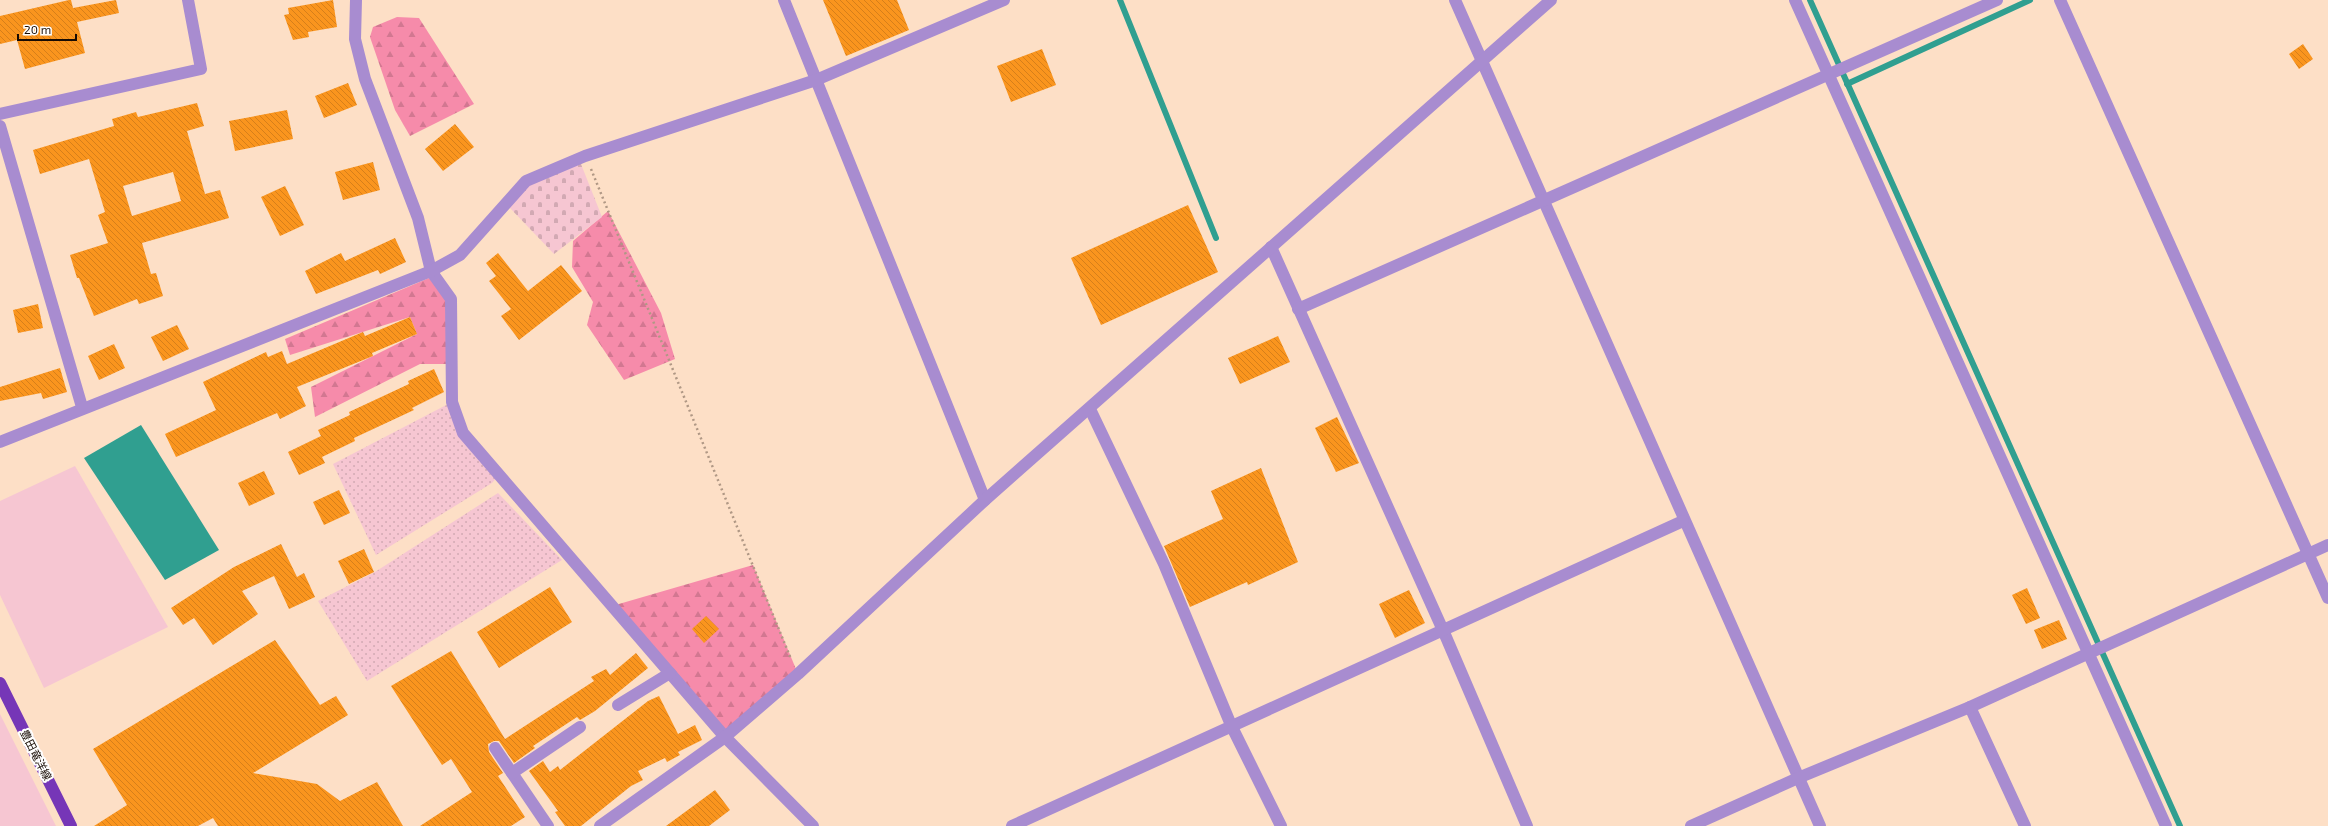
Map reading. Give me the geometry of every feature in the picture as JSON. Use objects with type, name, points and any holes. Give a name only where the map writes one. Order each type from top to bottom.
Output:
[{"type":"main road","name":"豊田竜洋線","points":[[0,683],[71,826]]},
{"type":"street","points":[[0,114],[201,69],[188,0]]},
{"type":"street","points":[[356,0],[355,39],[365,79],[418,218],[431,271],[451,299],[452,402],[462,433],[725,737],[813,826]]},
{"type":"street","points":[[784,0],[985,500]]},
{"type":"street","points":[[0,442],[82,407],[431,271],[460,255],[526,181],[585,156],[816,80],[1004,0]]},
{"type":"street","points":[[1455,0],[1683,520],[1820,826]]},
{"type":"street","points":[[600,826],[725,737],[798,674],[985,500],[1090,409],[1550,0]]},
{"type":"street","points":[[1795,0],[2166,826]]},
{"type":"street","points":[[1298,309],[1543,199],[1997,0]]},
{"type":"street","points":[[2060,0],[2328,598]]},
{"type":"street","points":[[0,126],[82,407]]},
{"type":"street","points":[[1271,247],[1443,630],[1527,826]]},
{"type":"street","points":[[1090,409],[1164,564],[1232,725],[1281,826]]},
{"type":"street","points":[[1012,826],[1683,520]]},
{"type":"street","points":[[1691,826],[1798,778],[1970,707],[2328,545]]},
{"type":"street","points":[[618,705],[670,673]]},
{"type":"street","points":[[1970,707],[2025,826]]},
{"type":"street","points":[[512,773],[580,728]]},
{"type":"street","points":[[494,748],[548,826]]},
{"type":"path","points":[[585,156],[798,674]]},
{"type":"green space","points":[[397,17],[419,18],[474,104],[410,136],[395,110],[370,37],[373,27]]},
{"type":"green space","points":[[579,159],[602,217],[554,254],[508,206],[526,181]]},
{"type":"green space","points":[[608,211],[661,313],[675,359],[624,380],[587,325],[593,302],[572,267],[573,241]]},
{"type":"green space","points":[[429,278],[451,299],[451,364],[420,364],[315,417],[311,387],[417,334],[410,317],[290,355],[285,339]]},
{"type":"green space","points":[[452,402],[463,433],[499,475],[492,483],[376,555],[333,464]]},
{"type":"green space","points":[[75,466],[168,627],[44,688],[0,595],[0,501]]},
{"type":"green space","points":[[498,493],[562,560],[367,681],[318,601],[375,572]]},
{"type":"green space","points":[[753,565],[798,674],[725,737],[612,606]]},
{"type":"green space","points":[[0,714],[56,826],[0,826]]},
{"type":"water","points":[[141,425],[219,550],[165,580],[84,458]]},
{"type":"building","points":[[71,0],[73,8],[116,0],[119,13],[77,22],[85,53],[25,69],[17,40],[0,44],[0,16]]},
{"type":"building","points":[[333,0],[337,27],[308,32],[309,37],[293,40],[284,15],[289,14],[288,8]]},
{"type":"building","points":[[823,0],[897,0],[909,30],[846,56]]},
{"type":"building","points":[[2303,44],[2313,59],[2299,69],[2289,54]]},
{"type":"building","points":[[1042,49],[1056,85],[1011,102],[997,66]]},
{"type":"building","points":[[348,83],[357,105],[324,118],[315,96]]},
{"type":"building","points":[[197,103],[204,126],[187,131],[205,194],[220,190],[229,218],[142,243],[151,274],[156,273],[163,296],[139,304],[137,299],[94,316],[79,278],[77,278],[70,255],[108,243],[98,215],[105,212],[89,159],[40,174],[33,150],[114,126],[112,119],[136,112],[138,117]],"holes":[[[173,172],[181,201],[132,216],[123,186]]]},
{"type":"building","points":[[287,110],[293,139],[235,151],[229,121]]},
{"type":"building","points":[[455,124],[474,147],[443,171],[425,149]]},
{"type":"building","points":[[373,162],[380,190],[343,200],[335,172]]},
{"type":"building","points":[[285,186],[304,225],[280,236],[261,197]]},
{"type":"building","points":[[1188,205],[1218,272],[1101,325],[1071,258]]},
{"type":"building","points":[[395,238],[406,262],[380,274],[378,270],[316,294],[305,271],[341,253],[345,261]]},
{"type":"building","points":[[498,253],[528,291],[561,265],[582,291],[519,340],[501,316],[511,309],[489,281],[496,276],[486,263]]},
{"type":"building","points":[[38,304],[43,328],[18,333],[13,310]]},
{"type":"building","points":[[410,317],[417,334],[372,353],[373,356],[297,387],[306,406],[280,419],[277,413],[176,457],[165,434],[216,410],[203,382],[266,352],[268,357],[282,351],[287,364],[363,332],[365,336]]},
{"type":"building","points":[[177,325],[189,349],[163,361],[151,337]]},
{"type":"building","points":[[1278,336],[1290,362],[1240,384],[1228,358]]},
{"type":"building","points":[[114,344],[125,368],[99,380],[88,356]]},
{"type":"building","points":[[60,368],[67,392],[43,399],[41,393],[0,401],[0,387]]},
{"type":"building","points":[[434,369],[444,392],[412,408],[414,410],[354,438],[355,441],[322,457],[325,463],[299,475],[288,452],[321,436],[318,430],[350,415],[349,412],[409,384],[408,381]]},
{"type":"building","points":[[1337,417],[1359,463],[1336,472],[1315,428]]},
{"type":"building","points":[[1261,468],[1298,562],[1248,585],[1247,582],[1190,607],[1164,546],[1223,519],[1211,491]]},
{"type":"building","points":[[264,471],[275,494],[249,506],[238,483]]},
{"type":"building","points":[[339,490],[350,513],[324,525],[313,502]]},
{"type":"building","points":[[281,544],[297,577],[304,573],[315,597],[289,609],[274,576],[242,591],[258,614],[213,645],[194,618],[183,625],[171,608],[234,567]]},
{"type":"building","points":[[364,549],[374,572],[349,584],[338,561]]},
{"type":"building","points":[[550,587],[572,622],[499,668],[477,632]]},
{"type":"building","points":[[2027,588],[2040,618],[2026,624],[2012,595]]},
{"type":"building","points":[[1409,590],[1425,623],[1395,638],[1379,604]]},
{"type":"building","points":[[706,616],[719,629],[704,643],[692,629]]},
{"type":"building","points":[[2059,620],[2067,639],[2042,649],[2034,630]]},
{"type":"building","points":[[275,640],[320,705],[336,696],[348,715],[253,773],[317,784],[340,801],[377,782],[403,826],[218,826],[213,818],[198,826],[94,826],[127,805],[93,749]]},
{"type":"building","points":[[451,651],[505,739],[594,681],[591,677],[606,669],[610,675],[636,653],[648,668],[595,711],[580,720],[577,717],[533,746],[535,748],[514,763],[499,741],[494,741],[488,744],[489,752],[503,773],[498,776],[525,817],[511,826],[420,826],[472,792],[451,759],[442,765],[391,686]]},
{"type":"building","points":[[659,696],[678,734],[695,725],[702,740],[678,752],[680,755],[667,762],[665,758],[638,771],[643,780],[631,786],[581,826],[565,826],[555,812],[558,811],[529,771],[543,761],[550,772],[558,766],[560,770],[648,701]]},
{"type":"building","points":[[715,790],[730,810],[709,826],[666,826]]},
{"type":"waterway","points":[[1120,0],[1216,238]]},
{"type":"waterway","points":[[1810,0],[2180,826]]},
{"type":"waterway","points":[[1847,84],[2030,0]]}]
